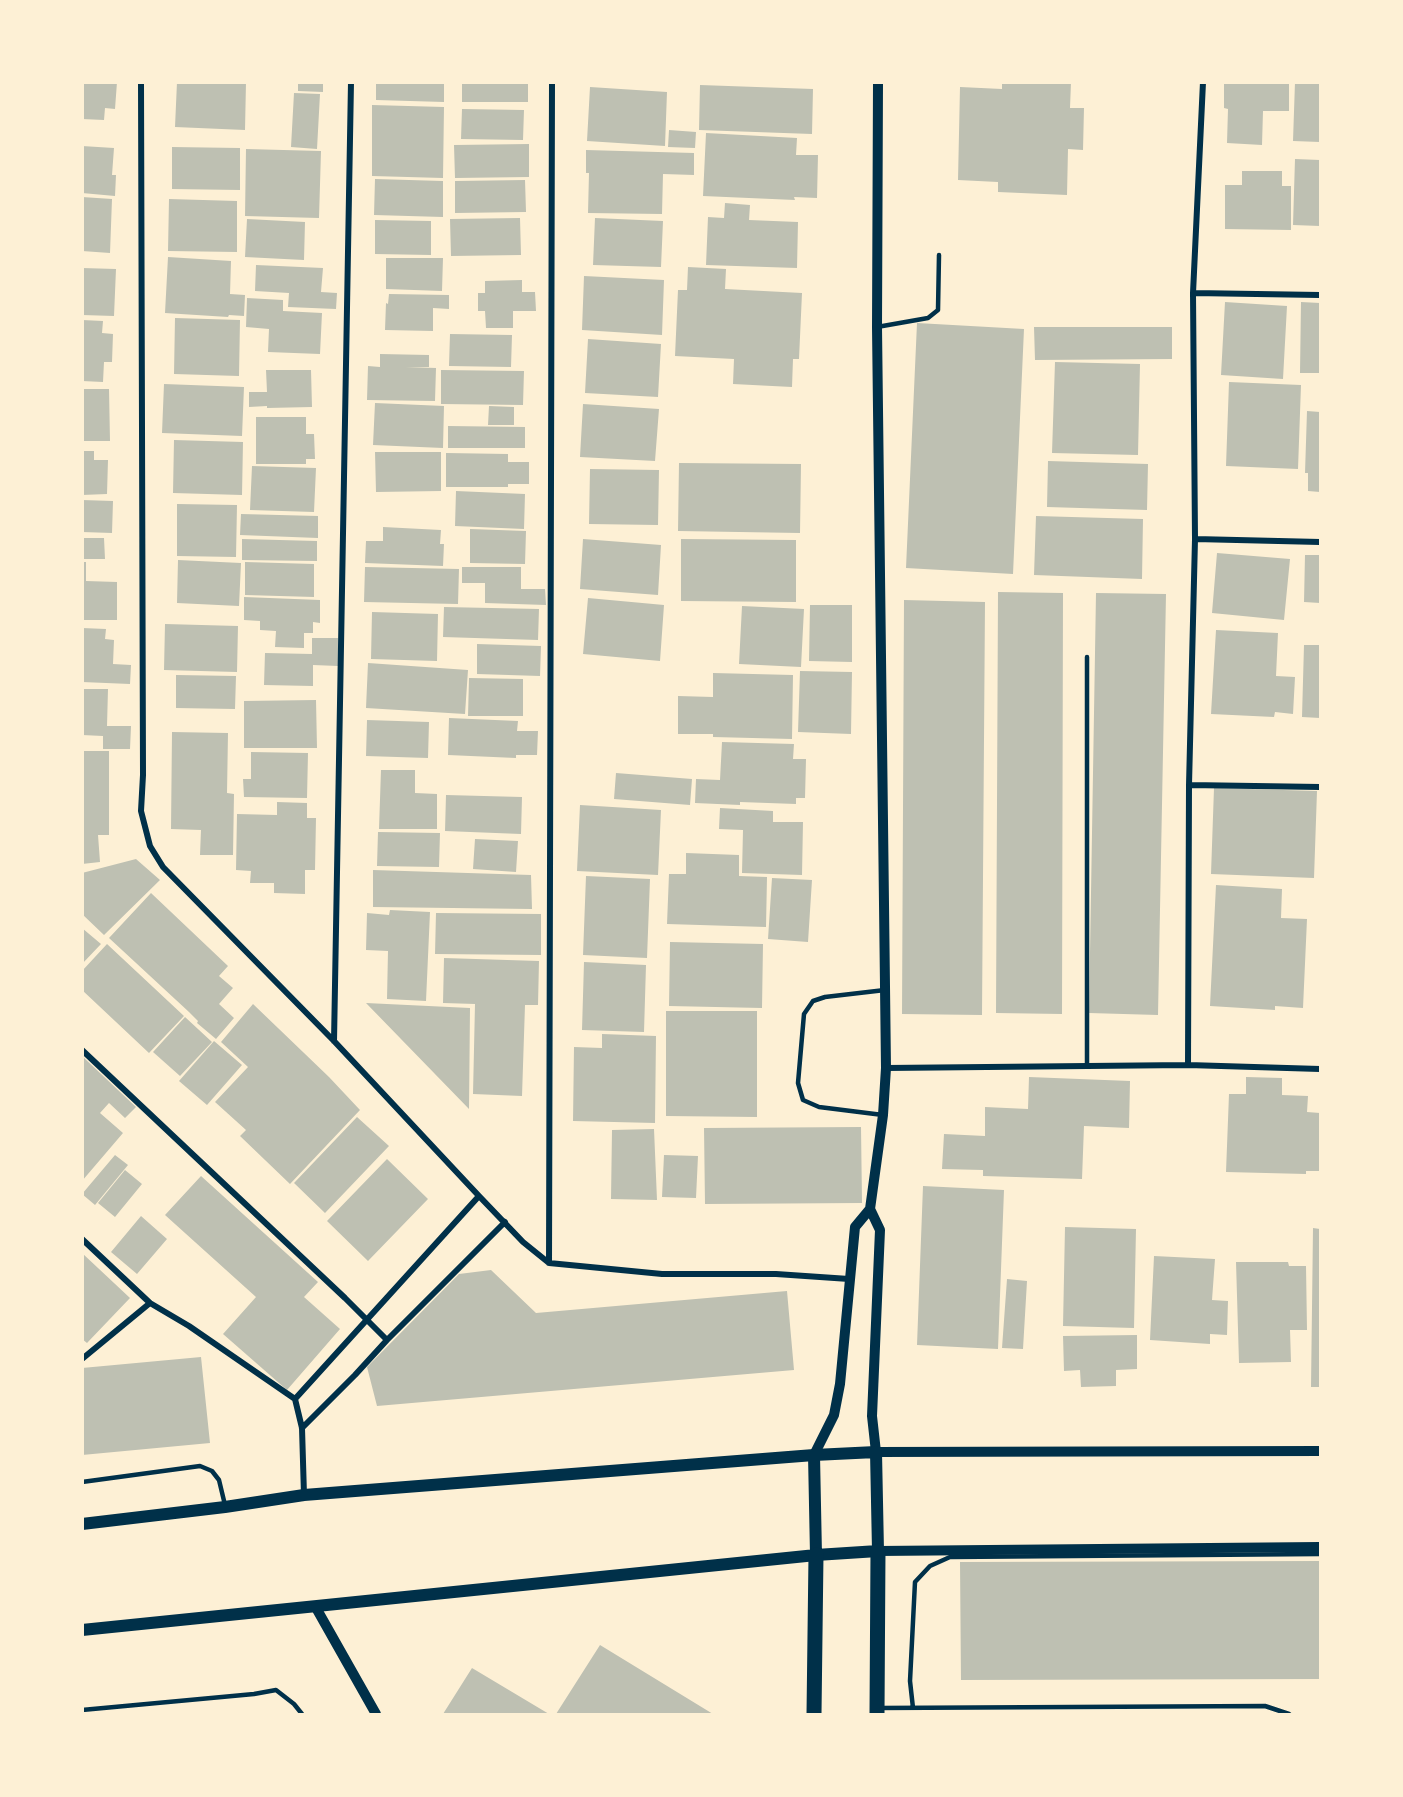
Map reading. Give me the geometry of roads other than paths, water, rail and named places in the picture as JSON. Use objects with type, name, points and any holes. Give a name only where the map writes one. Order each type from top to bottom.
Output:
[{"type":"main road","points":[[82,1524],[304,1495],[876,1452],[877,1711]]},
{"type":"main road","points":[[814,1455],[816,1554],[814,1714]]},
{"type":"main road","points":[[82,1630],[816,1554],[878,1551]]},
{"type":"street","points":[[141,82],[143,776],[141,811],[150,846],[163,867],[334,1041],[523,1242],[549,1263],[662,1274],[777,1274],[849,1279]]},
{"type":"street","points":[[334,1041],[351,82]]},
{"type":"street","points":[[549,1263],[552,82]]},
{"type":"street","points":[[814,1455],[834,1414],[840,1384],[855,1227],[870,1209],[883,1115],[886,1068],[877,327],[878,82]]},
{"type":"street","points":[[1188,1065],[1189,785],[1195,539],[1193,293],[1203,82]]},
{"type":"street","points":[[1193,293],[1320,295]]},
{"type":"street","points":[[1195,539],[1320,542]]},
{"type":"street","points":[[1189,785],[1320,787]]},
{"type":"street","points":[[82,1050],[387,1340]]},
{"type":"street","points":[[886,1068],[1188,1065],[1320,1069]]},
{"type":"street","points":[[295,1399],[479,1196]]},
{"type":"street","points":[[870,1209],[880,1230],[872,1416],[876,1452],[1320,1451]]},
{"type":"street","points":[[302,1428],[505,1222]]},
{"type":"street","points":[[82,1239],[150,1303],[189,1326],[295,1399],[302,1428],[304,1495]]},
{"type":"street","points":[[82,1359],[150,1303]]},
{"type":"street","points":[[878,1551],[1320,1547]]},
{"type":"street","points":[[315,1606],[376,1714]]},
{"type":"lane","points":[[877,327],[928,318],[938,310],[939,255]]},
{"type":"lane","points":[[1087,657],[1087,1066]]},
{"type":"lane","points":[[883,1115],[819,1107],[803,1100],[798,1083],[804,1014],[813,1001],[825,997],[885,990]]},
{"type":"lane","points":[[82,1482],[200,1466],[212,1472],[219,1480],[225,1507]]},
{"type":"lane","points":[[912,1708],[910,1681],[915,1582],[930,1566],[950,1557],[1320,1554]]},
{"type":"lane","points":[[84,1714],[83,1708],[254,1694],[276,1690],[294,1704],[302,1714]]},
{"type":"lane","points":[[877,1711],[912,1708],[1265,1706],[1289,1714]]}]
